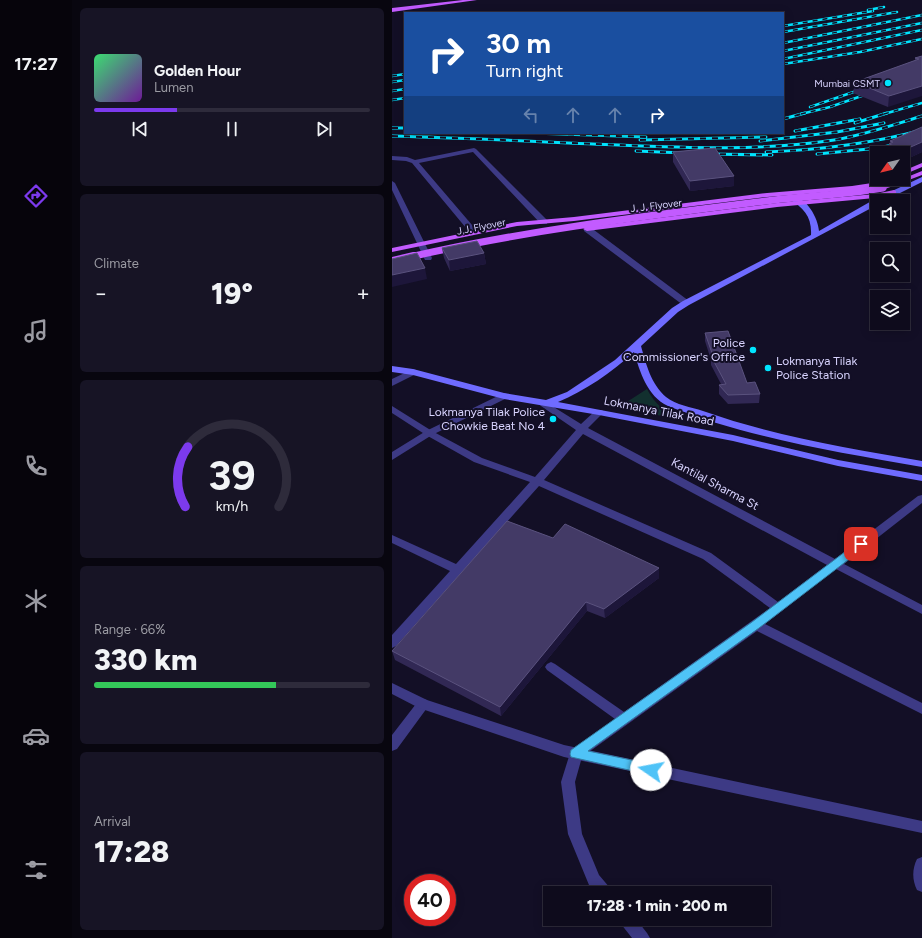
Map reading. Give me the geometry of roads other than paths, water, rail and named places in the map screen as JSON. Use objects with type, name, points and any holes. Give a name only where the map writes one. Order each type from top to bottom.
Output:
[{"type":"main road","points":[[392,6],[444,0]]},
{"type":"main road","points":[[392,10],[475,0]]},
{"type":"main road","points":[[910,170],[922,165]]},
{"type":"main road","name":"J. J. Flyover","points":[[392,261],[471,243],[577,225],[773,200],[856,193],[884,188],[922,173]]},
{"type":"main road","points":[[890,194],[922,179]]},
{"type":"main road","points":[[392,250],[517,224],[574,219],[768,195],[870,185]]},
{"type":"main road","points":[[587,229],[802,203],[861,198],[894,192]]},
{"type":"main road","points":[[768,195],[789,197],[802,203],[813,216],[816,225],[814,236]]},
{"type":"main road","points":[[544,404],[570,394],[618,362],[636,344],[686,302],[870,205]]},
{"type":"main road","name":"J.J. Flyover","points":[[392,256],[468,238],[574,219]]},
{"type":"main road","name":"Lokmanya Tilak Road","points":[[636,344],[644,372],[653,389],[665,401],[711,418],[775,435],[922,464]]},
{"type":"main road","name":"Lokmanya Tilak Road","points":[[392,369],[413,372],[504,396],[544,404],[599,412],[755,443],[838,463],[922,478]]},
{"type":"street","points":[[414,162],[474,150],[544,222]]},
{"type":"street","points":[[392,158],[406,159],[414,162],[474,232]]},
{"type":"street","points":[[392,182],[420,244],[428,258]]},
{"type":"street","points":[[587,229],[686,302]]},
{"type":"street","points":[[392,383],[413,372]]},
{"type":"street","points":[[392,457],[428,433],[504,396]]},
{"type":"street","name":"Kantilal Sharma St","points":[[544,404],[582,428],[837,563],[922,610]]},
{"type":"street","points":[[392,409],[428,433],[478,460],[537,481],[707,556],[778,608]]},
{"type":"street","points":[[392,643],[537,481],[582,428],[599,412]]},
{"type":"street","points":[[599,886],[594,880],[575,834],[568,782],[576,754],[756,625],[922,498]]},
{"type":"street","points":[[392,538],[458,570]]},
{"type":"street","points":[[756,625],[922,709]]},
{"type":"street","points":[[550,667],[624,719]]},
{"type":"street","points":[[392,688],[423,704],[556,749],[922,827]]},
{"type":"street","points":[[392,745],[423,704]]},
{"type":"street","points":[[922,864],[920,881],[922,885]]},
{"type":"street","points":[[632,926],[642,938]]},
{"type":"railway","points":[[868,10],[884,7]]},
{"type":"railway","points":[[784,26],[873,11]]},
{"type":"railway","points":[[784,32],[897,12]]},
{"type":"railway","points":[[784,43],[922,15]]},
{"type":"railway","points":[[784,51],[922,23]]},
{"type":"railway","points":[[784,59],[922,30]]},
{"type":"railway","points":[[784,64],[860,52],[922,39]]},
{"type":"railway","points":[[392,76],[404,74]]},
{"type":"railway","points":[[392,82],[404,80]]},
{"type":"railway","points":[[810,107],[865,88]]},
{"type":"railway","points":[[392,91],[404,89]]},
{"type":"railway","points":[[804,113],[830,107],[873,92]]},
{"type":"railway","points":[[392,100],[404,98]]},
{"type":"railway","points":[[884,114],[922,103]]},
{"type":"railway","points":[[784,119],[804,113]]},
{"type":"railway","points":[[855,123],[887,113]]},
{"type":"railway","points":[[392,136],[673,147],[727,148],[781,146],[845,138],[867,133],[922,116]]},
{"type":"railway","points":[[795,131],[860,119]]},
{"type":"railway","points":[[760,141],[837,132],[884,123]]},
{"type":"railway","points":[[392,128],[404,128]]},
{"type":"railway","points":[[766,152],[845,146],[922,130]]},
{"type":"railway","points":[[560,134],[646,137]]},
{"type":"railway","points":[[640,140],[766,137]]},
{"type":"railway","points":[[817,154],[879,148],[922,138]]},
{"type":"railway","points":[[636,151],[684,153]]},
{"type":"railway","points":[[708,154],[772,155]]},
{"type":"place","name":"Mumbai CSMT","points":[[888,83]]},
{"type":"place","name":"Police Commissioner's Office","points":[[753,350]]},
{"type":"place","name":"Lokmanya Tilak Police Station","points":[[768,368]]},
{"type":"place","name":"Lokmanya Tilak Police Chowkie Beat No 4","points":[[553,419]]}]
